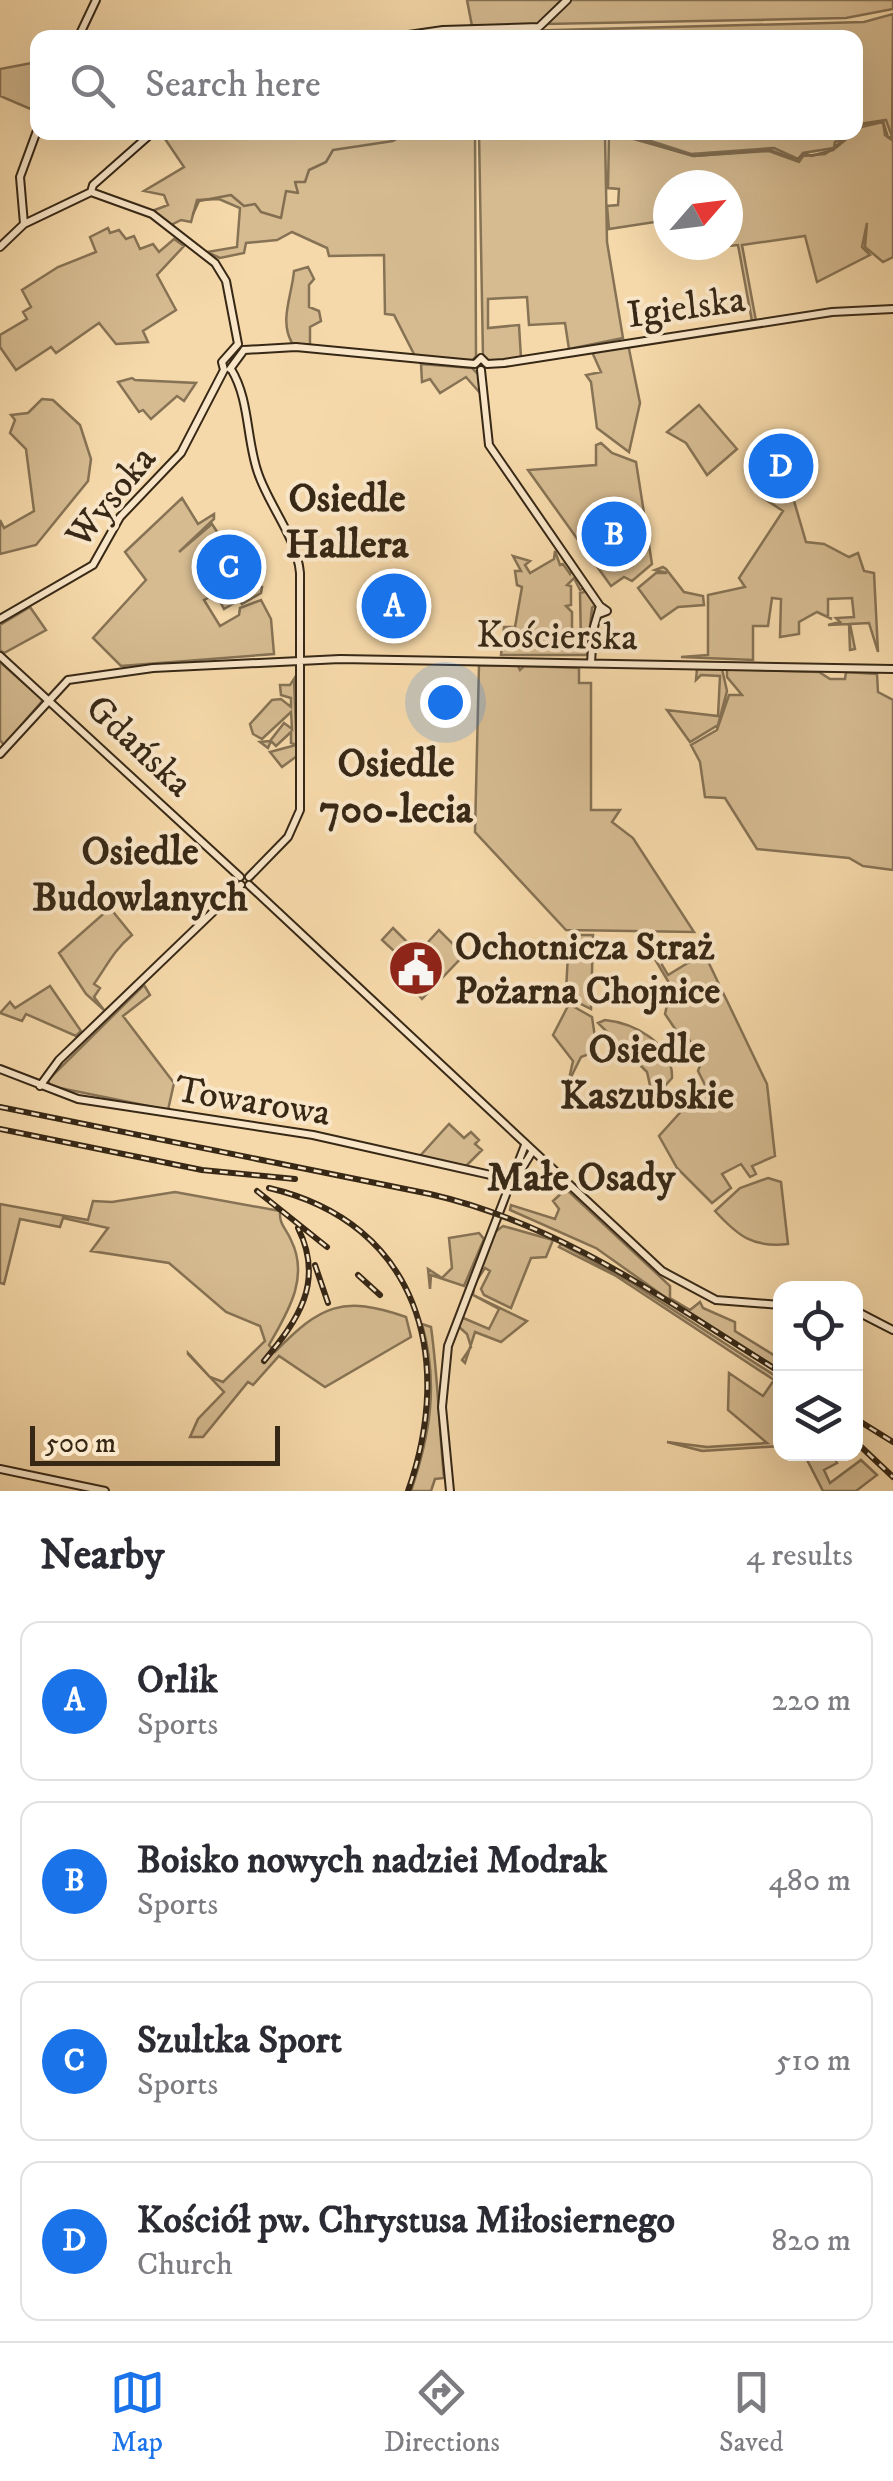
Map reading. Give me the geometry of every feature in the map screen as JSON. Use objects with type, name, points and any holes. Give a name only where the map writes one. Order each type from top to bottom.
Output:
[{"type":"street","points":[[82,30],[96,0]]},
{"type":"street","points":[[443,30],[540,28],[567,0]]},
{"type":"street","points":[[29,217],[20,177],[34,140]]},
{"type":"street","points":[[91,192],[93,185],[99,184],[145,140]]},
{"type":"street","points":[[99,184],[101,194]]},
{"type":"street","points":[[0,247],[29,217],[91,192],[101,194],[154,216],[216,263],[226,281],[241,347]]},
{"type":"street","name":"Igielska","points":[[241,347],[296,347],[481,366],[832,312],[893,309]]},
{"type":"street","name":"Wysoka","points":[[0,618],[93,565],[120,517],[181,453],[228,369],[222,362],[241,347]]},
{"type":"street","points":[[481,366],[492,451],[600,610],[593,630],[592,663]]},
{"type":"street","points":[[40,1086],[59,1060],[287,838],[300,810],[300,563],[254,459],[244,400],[228,369]]},
{"type":"street","name":"Gdańska","points":[[0,656],[50,698],[532,1151],[681,1284],[725,1302],[773,1305]]},
{"type":"street","name":"Kościerska","points":[[50,698],[75,677],[298,659],[893,668]]},
{"type":"street","points":[[0,754],[50,698]]},
{"type":"street","name":"Towarowa","points":[[0,1069],[40,1086],[112,1106],[314,1135],[499,1180],[513,1180]]},
{"type":"street","points":[[525,1144],[526,1158]]},
{"type":"street","points":[[450,1491],[442,1407],[448,1347],[513,1180],[532,1151]]},
{"type":"street","points":[[526,1158],[540,1158]]},
{"type":"street","points":[[499,1180],[509,1190]]},
{"type":"street","points":[[863,1315],[893,1330]]},
{"type":"street","points":[[0,1469],[105,1491]]},
{"type":"shaded area","points":[[467,0],[562,0],[539,24],[472,26]]},
{"type":"shaded area","points":[[571,0],[893,0],[893,9],[846,18],[546,24]]},
{"type":"shaded area","points":[[893,14],[892,137],[886,120],[863,124],[863,30],[558,30],[864,22]]},
{"type":"shaded area","points":[[30,63],[30,109],[0,96],[0,69]]},
{"type":"shaded area","points":[[883,122],[885,135],[893,141],[893,257],[883,262],[865,247],[867,223],[862,247],[870,255],[817,282],[805,236],[743,245],[743,170],[653,170],[653,222],[609,229],[607,206],[618,205],[619,189],[608,188],[609,140],[640,140],[693,156],[769,151],[799,162],[803,156],[825,154],[834,148],[803,153],[798,159],[774,148],[691,154],[648,140],[839,140],[834,147],[843,140],[863,140],[863,127]]},
{"type":"shaded area","points":[[166,140],[475,140],[476,356],[472,361],[415,356],[394,315],[385,314],[384,255],[329,256],[327,248],[292,232],[277,240],[246,243],[244,253],[220,258],[207,252],[237,247],[240,208],[219,199],[197,200],[191,222],[181,220],[169,226],[152,211],[168,205],[164,195],[144,191],[184,167]]},
{"type":"shaded area","points":[[479,140],[605,140],[607,242],[623,338],[569,349],[565,323],[529,325],[527,297],[488,299],[488,328],[519,325],[521,358],[489,362],[483,357]]},
{"type":"shaded area","points":[[108,228],[110,233],[119,230],[126,239],[134,236],[140,249],[153,244],[159,252],[174,239],[184,246],[157,275],[176,310],[143,331],[148,342],[116,344],[99,323],[56,353],[51,347],[16,370],[0,347],[0,335],[27,319],[23,312],[31,307],[22,290],[58,267],[96,252],[90,237]]},
{"type":"shaded area","points":[[743,250],[756,321],[752,321],[741,260]]},
{"type":"shaded area","points":[[308,267],[314,279],[309,285],[309,307],[319,311],[321,321],[310,327],[310,346],[292,343],[287,326],[294,271]]},
{"type":"shaded area","points":[[628,344],[640,403],[629,452],[597,428],[591,382],[586,375],[601,372],[592,352]]},
{"type":"shaded area","points":[[421,364],[472,368],[478,374],[480,393],[466,377],[440,393],[430,379],[422,382]]},
{"type":"shaded area","points":[[132,378],[196,383],[184,401],[177,396],[151,419],[143,410],[139,412],[118,382]]},
{"type":"shaded area","points":[[42,399],[53,400],[80,425],[91,459],[88,481],[36,545],[0,554],[0,520],[4,528],[34,511],[26,449],[10,433],[15,420],[11,415],[28,413]]},
{"type":"shaded area","points":[[699,405],[737,449],[707,475],[686,443],[667,432]]},
{"type":"shaded area","points":[[601,443],[612,453],[636,462],[652,564],[632,581],[624,577],[611,586],[528,470],[596,465],[596,445]]},
{"type":"shaded area","points":[[760,468],[794,501],[806,542],[824,544],[849,557],[858,553],[864,571],[874,573],[878,652],[869,623],[850,624],[855,649],[850,650],[849,624],[828,625],[840,622],[836,618],[854,617],[852,598],[828,599],[828,617],[832,619],[817,612],[799,622],[799,634],[780,637],[781,599],[772,598],[768,626],[753,626],[753,660],[681,657],[708,655],[708,595],[745,587],[739,578],[783,511],[763,498]]},
{"type":"shaded area","points":[[182,498],[198,524],[214,514],[214,519],[179,552],[212,524],[252,586],[262,587],[261,593],[242,604],[224,575],[220,576],[234,603],[224,609],[216,594],[204,600],[220,626],[239,615],[240,608],[261,600],[271,619],[274,654],[121,666],[93,638],[146,580],[125,552]]},
{"type":"shaded area","points":[[555,551],[560,565],[570,574],[572,569],[585,588],[580,590],[574,578],[567,585],[571,586],[571,605],[566,606],[572,612],[572,645],[581,645],[580,593],[588,591],[597,604],[592,608],[587,655],[501,655],[504,627],[515,627],[522,587],[517,585],[515,571],[521,571],[513,556],[530,561],[525,565],[530,573],[554,559]]},
{"type":"shaded area","points":[[663,567],[684,592],[703,596],[704,605],[678,607],[661,619],[638,588],[656,573],[667,573],[655,570]]},
{"type":"shaded area","points":[[30,607],[46,630],[4,653],[0,650],[0,625]]},
{"type":"shaded area","points":[[0,662],[43,700],[4,745],[0,740]]},
{"type":"shaded area","points":[[479,665],[518,666],[520,670],[524,666],[579,668],[579,683],[591,683],[591,810],[620,810],[612,822],[633,838],[694,932],[566,930],[475,832]]},
{"type":"shaded area","points":[[697,669],[722,669],[727,691],[718,725],[690,742],[667,710],[718,716],[720,676],[701,675],[696,680]]},
{"type":"shaded area","points":[[727,669],[819,672],[830,679],[845,679],[846,672],[877,674],[878,692],[893,700],[893,870],[863,866],[849,858],[757,849],[725,798],[705,797],[700,762],[691,745],[717,730],[729,695],[742,695],[727,677]]},
{"type":"shaded area","points":[[294,679],[297,756],[282,767],[270,752],[296,745],[291,743],[291,732],[276,746],[271,741],[268,748],[260,742],[270,741],[284,723],[292,729],[291,712],[262,739],[253,734],[250,724],[272,700],[281,699],[291,707],[291,698],[281,695],[280,685],[290,685]]},
{"type":"shaded area","points":[[110,908],[132,935],[94,984],[100,988],[94,997],[104,1010],[86,994],[59,953]]},
{"type":"shaded area","points":[[393,928],[418,953],[408,964],[382,940]]},
{"type":"shaded area","points":[[439,930],[464,955],[422,999],[416,992],[419,980],[431,965],[418,953]]},
{"type":"shaded area","points":[[569,935],[593,935],[591,1009],[569,998],[566,991]]},
{"type":"shaded area","points":[[653,942],[662,944],[662,965],[668,975],[704,953],[767,1084],[775,1156],[752,1166],[756,1174],[750,1177],[741,1164],[722,1174],[731,1188],[712,1203],[677,1168],[659,1136],[705,1085],[698,1071],[702,1060],[665,1014],[668,1001],[681,995],[675,993],[653,956]]},
{"type":"shaded area","points":[[144,985],[150,995],[123,1016],[174,1083],[168,1110],[50,1086],[48,1080]]},
{"type":"shaded area","points":[[50,986],[81,1031],[76,1036],[26,1014],[22,1021],[0,1013],[10,1002],[15,1008]]},
{"type":"shaded area","points":[[569,1004],[592,1017],[597,1051],[581,1057],[568,1083],[573,1061],[553,1035]]},
{"type":"shaded area","points":[[605,1020],[639,1030],[666,1055],[672,1078],[653,1099],[647,1072],[598,1023]]},
{"type":"shaded area","points":[[449,1124],[464,1138],[471,1132],[479,1140],[475,1144],[482,1150],[464,1168],[419,1157]]},
{"type":"shaded area","points":[[768,1178],[781,1182],[788,1244],[765,1244],[747,1238],[715,1211],[740,1188]]},
{"type":"shaded area","points":[[566,1189],[670,1286],[670,1298],[690,1310],[700,1302],[703,1308],[735,1322],[735,1331],[773,1355],[773,1366],[696,1319],[596,1248],[510,1210],[511,1205],[555,1219],[559,1209],[553,1201]]},
{"type":"shaded area","points":[[175,1192],[280,1211],[298,1268],[294,1295],[269,1345],[275,1352],[320,1314],[349,1306],[406,1317],[411,1337],[325,1387],[279,1356],[253,1385],[248,1382],[203,1437],[190,1437],[198,1419],[224,1392],[188,1354],[188,1353],[210,1377],[223,1382],[265,1341],[260,1326],[226,1312],[169,1263],[91,1251],[108,1228],[63,1218],[60,1227],[20,1219],[4,1284],[0,1283],[0,1204],[88,1220],[93,1201],[112,1202]]},
{"type":"shaded area","points":[[503,1226],[553,1240],[546,1257],[531,1258],[511,1308],[484,1295],[481,1289],[490,1271],[485,1268],[475,1283],[495,1232]]},
{"type":"shaded area","points":[[479,1233],[484,1239],[464,1286],[431,1275],[430,1289],[428,1269],[442,1278],[452,1268],[449,1238]]},
{"type":"shaded area","points":[[561,1244],[627,1280],[773,1374],[773,1379],[616,1276],[559,1247]]},
{"type":"shaded area","points":[[474,1287],[473,1295],[527,1321],[501,1342],[475,1332],[471,1346],[467,1334],[458,1326],[461,1317],[489,1329],[499,1309],[471,1294]]},
{"type":"shaded area","points":[[422,1324],[431,1327],[444,1478],[435,1479],[431,1491],[411,1491],[430,1409],[430,1367]]},
{"type":"shaded area","points":[[729,1373],[763,1396],[773,1381],[773,1446],[702,1451],[667,1442],[707,1447],[767,1443],[728,1410]]},
{"type":"shaded area","points":[[808,1461],[836,1461],[824,1470],[830,1483],[860,1461],[877,1475],[856,1491],[823,1491]]},
{"type":"waterway","points":[[863,124],[883,121],[888,137],[893,138]]},
{"type":"waterway","points":[[193,214],[199,201],[231,195],[244,206],[255,204],[261,212],[281,218],[286,191],[298,193],[295,182],[305,182],[309,170],[326,162],[333,150],[395,140]]},
{"type":"waterway","points":[[637,140],[694,156],[770,150],[797,160],[805,153],[811,156],[833,150],[845,140]]},
{"type":"railway","points":[[0,1107],[478,1207],[569,1245],[612,1268],[778,1371]]},
{"type":"railway","points":[[0,1129],[202,1170],[295,1179]]},
{"type":"railway","points":[[269,1188],[320,1206],[361,1231],[391,1264],[412,1303],[424,1346],[427,1392],[422,1441],[408,1491]]},
{"type":"railway","points":[[257,1191],[327,1247]]},
{"type":"railway","points":[[264,1361],[287,1331],[304,1299],[309,1266],[298,1228]]},
{"type":"railway","points":[[315,1265],[328,1303]]},
{"type":"railway","points":[[358,1275],[380,1295]]},
{"type":"railway","points":[[863,1423],[893,1442]]},
{"type":"railway","points":[[863,1449],[893,1477]]},
{"type":"place","name":"Kościół pw. Chrystusa Miłosiernego","points":[[781,466]]},
{"type":"place","name":"Boisko nowych nadziei Modrak","points":[[614,534]]},
{"type":"place","name":"Szultka Sport","points":[[229,567]]},
{"type":"place","name":"Orlik","points":[[394,606]]},
{"type":"place","name":"Ochotnicza Straż Pożarna Chojnice","points":[[416,968]]},
{"type":"district","name":"Osiedle Hallera","points":[[347,520]]},
{"type":"district","name":"Osiedle 700-lecia","points":[[396,785]]},
{"type":"district","name":"Osiedle Budowlanych","points":[[140,873]]},
{"type":"district","name":"Osiedle Kaszubskie","points":[[647,1071]]},
{"type":"district","name":"Małe Osady","points":[[581,1176]]}]
